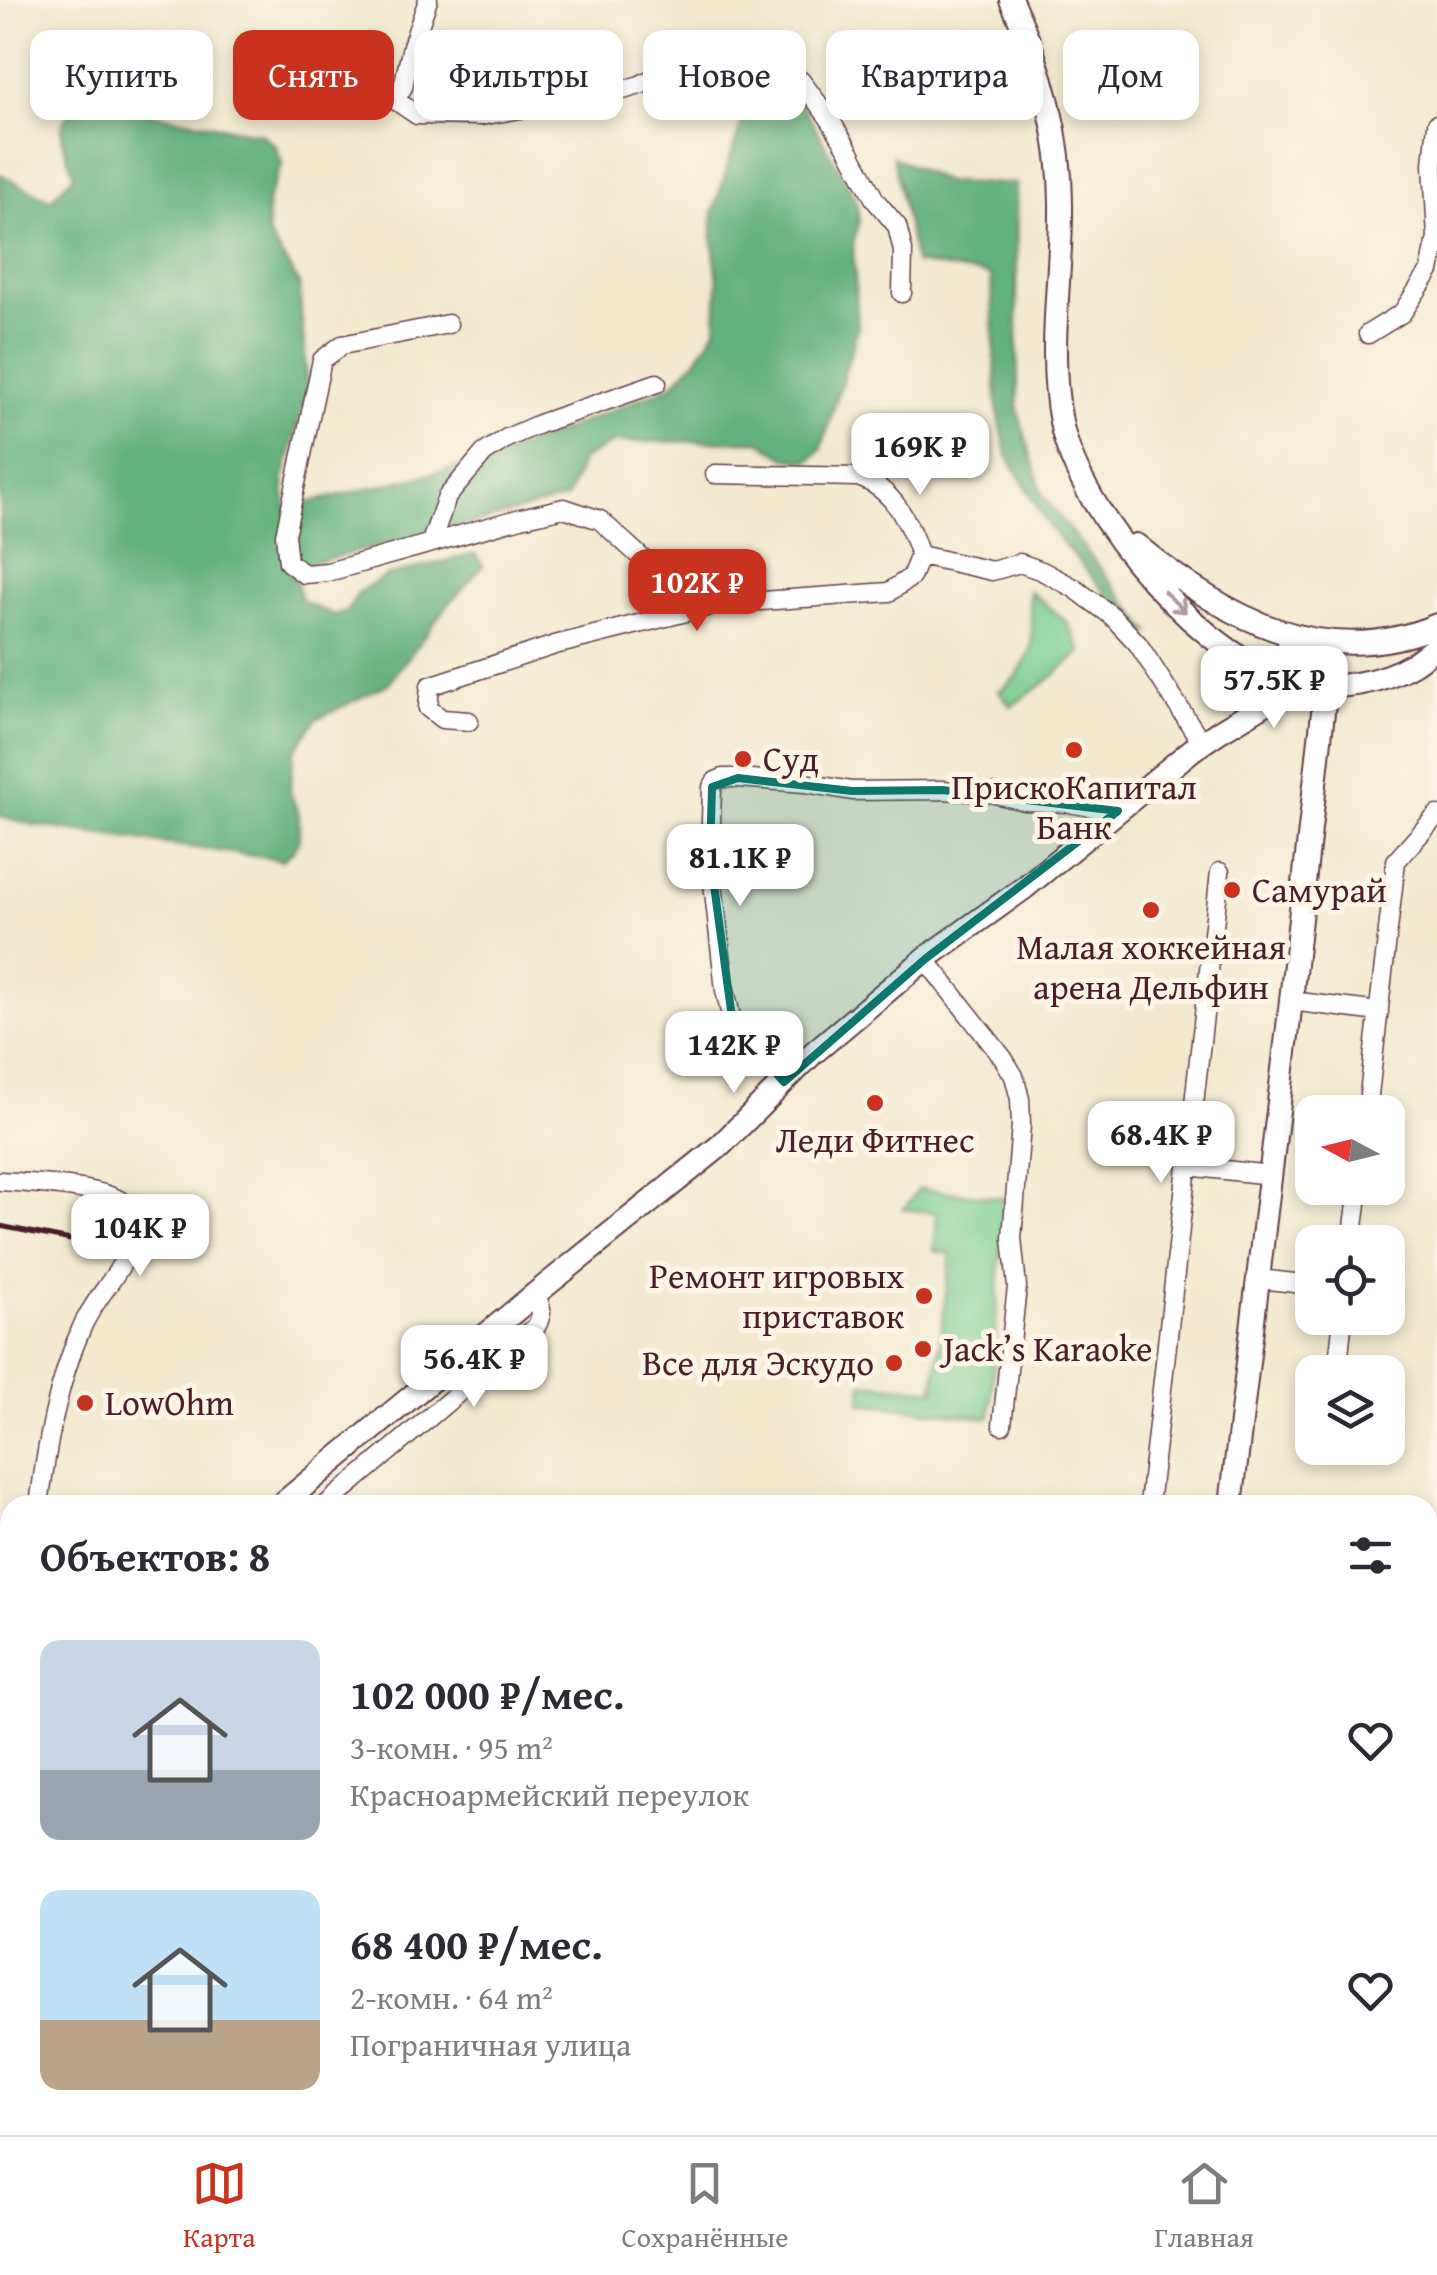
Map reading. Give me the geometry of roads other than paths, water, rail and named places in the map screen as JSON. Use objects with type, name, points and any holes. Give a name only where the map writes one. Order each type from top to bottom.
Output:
[{"type":"main road","points":[[1011,0],[1048,96],[1054,130],[1061,203],[1056,388],[1061,426],[1074,467],[1091,500],[1138,563],[1180,608],[1218,640],[1268,672],[1300,683],[1312,683],[1327,676],[1349,686],[1412,665],[1437,646]]},
{"type":"main road","points":[[1091,500],[1136,545],[1188,584],[1256,622],[1318,642],[1328,656],[1232,1495]]},
{"type":"main road","points":[[292,1495],[721,1145],[812,1054],[925,959],[1024,888],[1234,718],[1291,644],[1300,640],[1390,642],[1437,626]]},
{"type":"main road","points":[[1285,653],[1286,672],[1300,683],[1317,768]]},
{"type":"main road","points":[[1211,737],[1300,683]]},
{"type":"street","points":[[428,0],[412,46],[404,87],[395,100],[417,115],[502,114],[616,92],[682,64],[742,50],[776,62],[801,82],[829,118],[874,200],[897,226],[903,250],[902,293]]},
{"type":"street","points":[[1368,334],[1402,313],[1430,272],[1437,238],[1433,164],[1437,124]]},
{"type":"street","points":[[448,324],[342,344],[322,360],[285,535],[288,562],[304,574],[328,572],[564,508],[600,520],[698,609]]},
{"type":"street","points":[[431,542],[446,497],[484,453],[539,424],[657,383]]},
{"type":"street","points":[[469,721],[442,719],[428,708],[430,686],[555,644],[718,604],[888,592],[911,577],[920,555],[910,526],[886,492],[869,481],[858,477],[715,474]]},
{"type":"street","points":[[920,555],[992,571],[1020,562],[1074,588],[1112,616],[1138,644],[1211,737]]},
{"type":"street","points":[[784,1082],[733,1024],[725,990],[710,856],[712,787],[716,781],[723,778],[805,782],[852,791],[992,793],[1024,801],[1118,811]]},
{"type":"street","points":[[1369,1095],[1396,861],[1437,815]]},
{"type":"street","points":[[1412,844],[1437,840]]},
{"type":"street","points":[[1149,1495],[1220,872]]},
{"type":"street","points":[[925,959],[1003,1058],[1014,1076],[1020,1099],[1012,1238],[1017,1287],[1002,1425]]},
{"type":"street","points":[[1291,1002],[1379,1012]]},
{"type":"street","points":[[1187,1166],[1271,1175]]},
{"type":"street","points":[[0,1181],[106,1194],[124,1202],[134,1222],[129,1250],[83,1324],[61,1388],[41,1495]]},
{"type":"street","points":[[1258,1279],[1295,1283]]},
{"type":"street","points":[[338,1495],[536,1327],[542,1316],[534,1294]]},
{"type":"railway","points":[[0,1226],[96,1245]]},
{"type":"place","name":"ПрискоКапитал Банк","points":[[1074,750]]},
{"type":"place","name":"Суд","points":[[743,759]]},
{"type":"place","name":"Самурай","points":[[1232,890]]},
{"type":"place","name":"Малая хоккейная арена Дельфин","points":[[1151,910]]},
{"type":"place","name":"Леди Фитнес","points":[[875,1103]]},
{"type":"place","name":"Ремонт игровых приставок","points":[[924,1296]]},
{"type":"place","name":"Jack’s Karaoke","points":[[923,1349]]},
{"type":"place","name":"Все для Эскудо","points":[[894,1363]]},
{"type":"place","name":"LowOhm","points":[[85,1403]]}]
